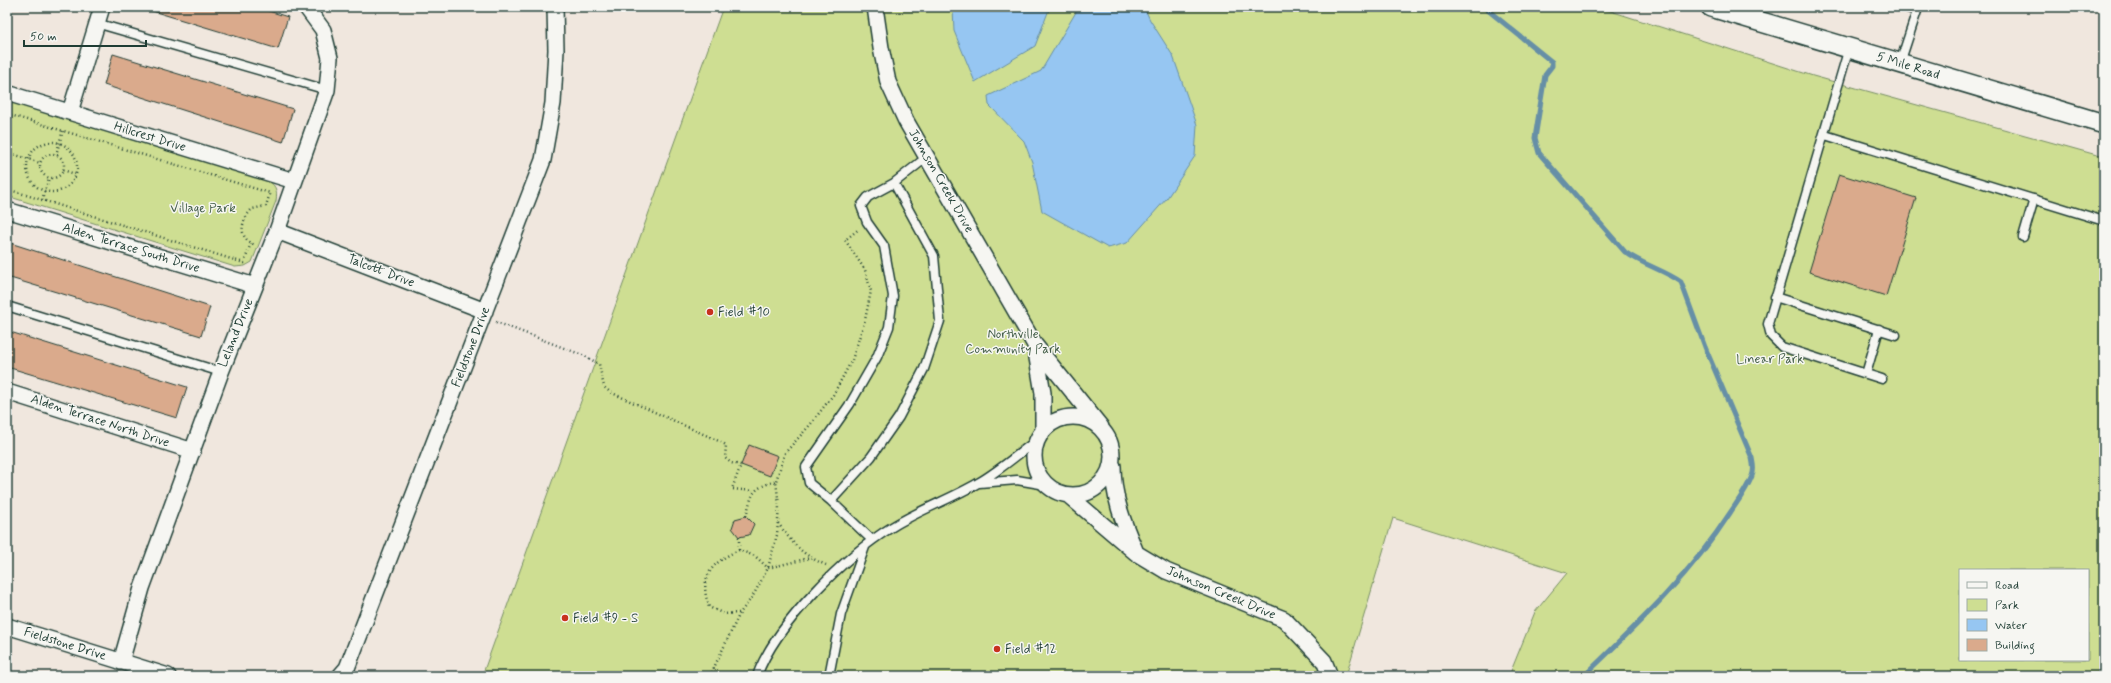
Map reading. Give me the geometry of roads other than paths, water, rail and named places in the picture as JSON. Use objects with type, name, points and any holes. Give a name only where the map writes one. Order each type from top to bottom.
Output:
[{"type":"street","points":[[70,112],[102,7]]},
{"type":"street","name":"Leland Drive","points":[[121,662],[142,588],[221,372],[277,231],[326,90],[330,58],[323,30],[306,7]]},
{"type":"street","name":"Fieldstone Drive","points":[[340,676],[347,668],[543,160],[553,103],[556,50],[555,7]]},
{"type":"street","name":"Johnson Creek Drive","points":[[875,7],[888,82],[906,121],[1035,345],[1101,427]]},
{"type":"street","name":"5 Mile Road","points":[[1711,7],[2104,124]]},
{"type":"street","name":"Hillcrest Drive","points":[[7,93],[294,181]]},
{"type":"street","name":"Alden Terrace South Drive","points":[[7,210],[255,286]]},
{"type":"street","name":"Talcott Drive","points":[[277,231],[484,314]]},
{"type":"street","name":"Johnson Creek Drive","points":[[1035,345],[1044,393],[1040,435]]},
{"type":"street","name":"Alden Terrace North Drive","points":[[7,392],[193,451]]},
{"type":"street","points":[[1112,462],[1109,474],[1102,484],[1092,491],[1080,495],[1068,496],[1056,492],[1046,485],[1038,476],[1034,464],[1034,452],[1040,435],[1053,422],[1065,417],[1078,417],[1090,420],[1101,427],[1108,438],[1112,450],[1113,486],[1120,516],[1136,552]]},
{"type":"street","name":"Johnson Creek Drive","points":[[1068,496],[1136,552],[1166,571],[1284,619],[1324,661],[1330,676]]},
{"type":"street","name":"Fieldstone Drive","points":[[7,626],[168,676]]},
{"type":"lane","points":[[1900,63],[1918,9],[1905,7]]},
{"type":"lane","points":[[96,23],[326,90]]},
{"type":"lane","points":[[1849,48],[1825,135],[1768,324],[1771,336],[1782,347],[1882,379]]},
{"type":"lane","points":[[1825,135],[2104,221]]},
{"type":"lane","points":[[872,540],[831,501],[808,483],[806,467],[850,404],[877,357],[888,327],[893,296],[884,246],[867,222],[861,206],[868,197],[894,183],[927,157]]},
{"type":"lane","points":[[831,501],[871,457],[900,417],[924,369],[940,321],[934,256],[894,183]]},
{"type":"lane","points":[[2023,237],[2034,199]]},
{"type":"lane","points":[[1775,297],[1896,334]]},
{"type":"lane","points":[[7,306],[221,372]]},
{"type":"lane","points":[[1866,374],[1879,329]]},
{"type":"lane","points":[[757,676],[783,630],[815,592],[872,540],[892,527],[978,483],[1040,435]]},
{"type":"lane","points":[[978,483],[1017,480],[1046,485]]},
{"type":"lane","points":[[829,676],[841,614],[865,546]]},
{"type":"water","points":[[953,7],[1050,7],[1035,46],[975,82],[954,31]]},
{"type":"water","points":[[1079,7],[1144,7],[1150,20],[1173,56],[1197,125],[1195,156],[1167,198],[1127,243],[1108,248],[1042,211],[1032,162],[1024,141],[989,105],[988,96],[1041,71]]},
{"type":"waterway","points":[[1484,7],[1552,62],[1552,66],[1545,75],[1535,138],[1539,153],[1625,252],[1681,282],[1705,347],[1752,458],[1754,469],[1745,490],[1698,557],[1662,599],[1584,676]]},
{"type":"place","name":"Field #10","points":[[710,312]]},
{"type":"place","name":"Field #9 - S","points":[[565,618]]},
{"type":"place","name":"Field #12","points":[[997,649]]},
{"type":"park label","name":"Village Park","points":[[203,208]]},
{"type":"park label","name":"Northville Community Park","points":[[1013,342]]},
{"type":"park label","name":"Linear Park","points":[[1770,359]]}]
